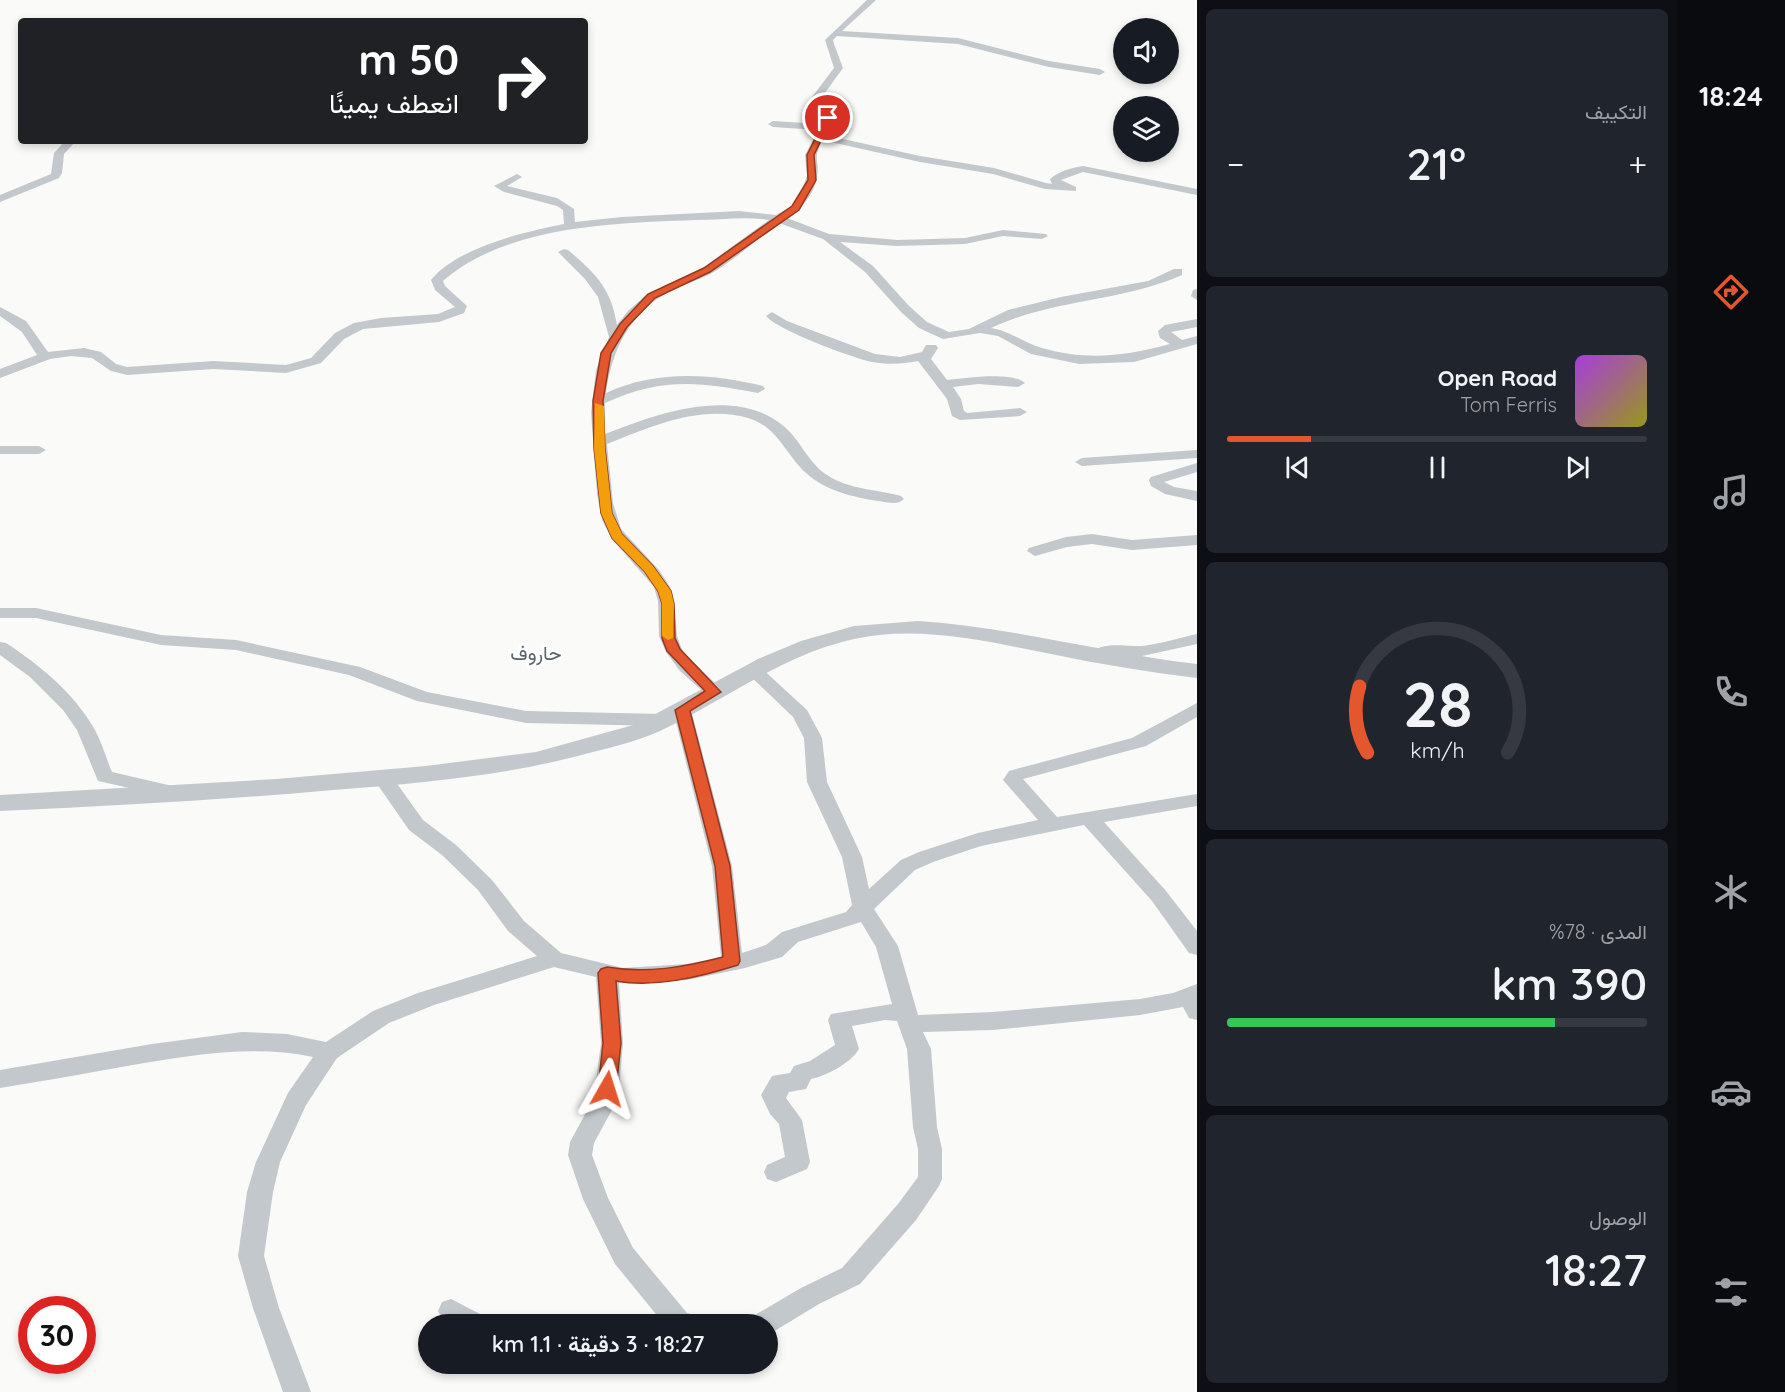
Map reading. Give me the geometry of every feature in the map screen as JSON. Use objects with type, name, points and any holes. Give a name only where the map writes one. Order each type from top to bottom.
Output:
[{"type":"street","points":[[714,692],[674,651],[668,638],[668,604],[664,591],[657,579],[624,545],[612,526],[604,502],[598,401],[606,353],[615,336],[652,296],[707,270],[801,202],[812,180],[810,155],[828,118],[817,97],[839,68],[829,40],[872,0]]},
{"type":"street","points":[[835,33],[958,41],[1037,61],[1100,72]]},
{"type":"street","points":[[773,124],[823,132],[920,159],[994,171],[1034,184],[1064,190],[1072,189],[1057,183],[1055,179],[1069,172],[1083,169],[1197,192]]},
{"type":"street","points":[[0,199],[55,176],[59,153],[68,144]]},
{"type":"street","points":[[517,177],[499,186],[517,194],[563,205],[568,209],[570,224]]},
{"type":"street","points":[[0,374],[44,356],[62,353],[96,355],[111,368],[135,372],[197,366],[260,370],[304,365],[323,356],[336,338],[358,326],[384,320],[433,319],[454,314],[460,310],[461,306],[437,284],[437,280],[444,274],[464,261],[497,246],[546,229],[570,224],[756,215],[778,219],[827,237],[897,243],[965,242],[1003,233],[1042,236]]},
{"type":"street","points":[[827,237],[869,269],[914,317],[942,335],[957,335],[977,329],[1012,312],[1151,284],[1178,272]]},
{"type":"street","points":[[564,252],[604,297],[611,329],[615,336]]},
{"type":"street","points":[[0,311],[16,319],[28,329],[44,356]]},
{"type":"street","points":[[772,316],[783,324],[873,358],[900,361],[926,356]]},
{"type":"street","points":[[1180,345],[1164,331],[1168,328],[1197,323]]},
{"type":"street","points":[[977,329],[1001,333],[1036,351],[1078,360],[1134,358],[1197,340]]},
{"type":"street","points":[[942,335],[926,356],[926,364],[945,384],[958,406],[957,413],[964,417],[1020,412]]},
{"type":"street","points":[[598,401],[630,388],[655,382],[696,381],[758,389]]},
{"type":"street","points":[[945,384],[978,381],[1018,383]]},
{"type":"street","points":[[599,442],[631,429],[681,414],[719,411],[744,414],[777,427],[808,467],[826,481],[853,492],[896,499]]},
{"type":"street","points":[[0,450],[39,450]]},
{"type":"street","points":[[1082,462],[1197,454]]},
{"type":"street","points":[[1197,467],[1167,475],[1156,480],[1156,483],[1164,489],[1197,496]]},
{"type":"street","points":[[1035,552],[1066,542],[1083,540],[1132,545],[1197,540]]},
{"type":"street","points":[[0,613],[36,614],[161,640],[236,645],[354,672],[423,697],[526,717],[673,715]]},
{"type":"street","points":[[0,803],[184,795],[383,778],[535,759],[630,735],[673,715],[753,670],[804,645],[843,633],[903,627],[969,632],[1097,656],[1197,671]]},
{"type":"street","points":[[1097,656],[1113,650],[1142,651],[1197,639]]},
{"type":"street","points":[[0,647],[45,682],[79,717],[91,739],[105,777],[184,795]]},
{"type":"street","points":[[753,670],[801,714],[813,738],[817,782],[852,857],[863,908],[887,946],[919,1049],[925,1127],[930,1149],[930,1179],[907,1212],[851,1276],[810,1296],[778,1316]]},
{"type":"street","points":[[1052,824],[1013,780],[1016,775],[1139,742],[1197,709]]},
{"type":"street","points":[[673,715],[723,866],[732,961]]},
{"type":"street","points":[[383,778],[416,825],[449,850],[485,885],[516,926],[554,959],[623,976],[687,972],[745,960],[774,951],[790,937],[853,917],[909,865],[978,840],[1052,824],[1197,800]]},
{"type":"street","points":[[1090,819],[1159,896],[1197,947]]},
{"type":"street","points":[[297,1392],[263,1299],[252,1256],[260,1192],[268,1162],[296,1100],[329,1052],[381,1017],[417,1002],[554,959]]},
{"type":"street","points":[[607,973],[612,1043],[607,1089],[601,1108],[582,1142],[580,1155],[596,1199],[624,1256],[671,1314]]},
{"type":"street","points":[[776,1172],[798,1162],[790,1120],[778,1107],[773,1095],[778,1091],[780,1083],[798,1082],[802,1072],[816,1069],[847,1049],[839,1020],[875,1012],[908,1019],[1048,1016],[1194,1000]]},
{"type":"street","points":[[0,1079],[152,1053],[243,1041],[287,1043],[329,1052]]},
{"type":"slow traffic","points":[[598,406],[599,448],[607,513],[624,545],[649,569],[664,591],[669,615],[668,636]]},
{"type":"district","name":"حاروف","points":[[536,653]]},
{"type":"route","points":[[607,1089],[612,1043],[607,973],[646,976],[687,972],[732,961],[723,866],[682,710],[714,692],[674,651],[668,638],[669,615],[664,591],[649,569],[624,545],[607,513],[598,432],[598,391],[606,353],[623,326],[652,296],[707,270],[796,208],[812,180],[810,155],[828,118]]}]
